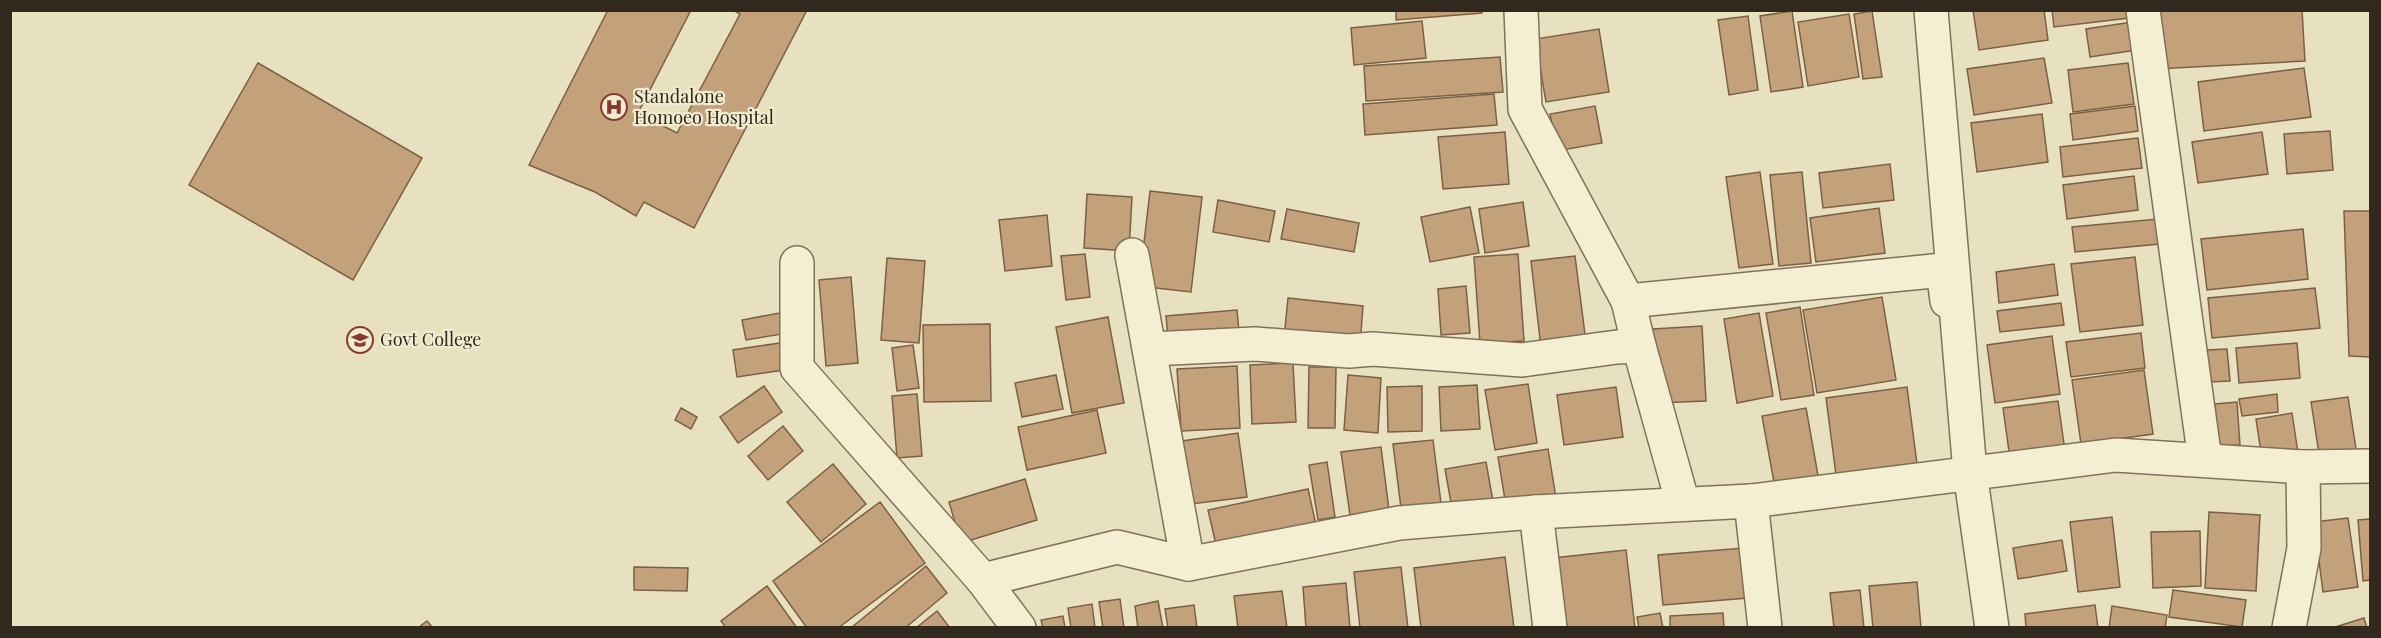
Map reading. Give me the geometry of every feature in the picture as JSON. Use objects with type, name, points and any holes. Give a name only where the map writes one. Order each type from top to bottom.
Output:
[{"type":"street","points":[[1521,10],[1525,109],[1628,301],[1683,504]]},
{"type":"street","points":[[1930,10],[1970,472]]},
{"type":"street","points":[[2143,10],[2205,460]]},
{"type":"street","points":[[1132,255],[1188,564]]},
{"type":"street","points":[[797,263],[797,368],[983,580],[1019,627]]},
{"type":"street","points":[[1628,301],[1943,270],[1992,627]]},
{"type":"street","points":[[1150,349],[1255,344],[1349,351],[1373,349],[1522,360],[1639,346]]},
{"type":"street","points":[[983,580],[1117,547],[1188,564],[1399,523],[1536,512],[1751,501],[2116,455],[2303,467],[2370,466]]},
{"type":"street","points":[[2289,627],[2304,549],[2303,467]]},
{"type":"street","points":[[1751,501],[1765,627]]},
{"type":"street","points":[[1536,512],[1550,627]]},
{"type":"building","points":[[608,10],[691,10],[638,113],[677,133],[740,14],[733,10],[807,10],[694,228],[644,202],[636,216],[595,192],[529,165]]},
{"type":"building","points":[[1396,10],[1482,10],[1482,13],[1396,20]]},
{"type":"building","points":[[1973,10],[2044,10],[2048,40],[1979,50]]},
{"type":"building","points":[[2052,10],[2128,10],[2129,18],[2054,27]]},
{"type":"building","points":[[2153,10],[2302,10],[2305,61],[2156,69]]},
{"type":"building","points":[[1792,11],[1803,87],[1771,92],[1760,16]]},
{"type":"building","points":[[1872,11],[1882,77],[1863,79],[1854,14]]},
{"type":"building","points":[[1849,14],[1859,77],[1808,86],[1798,22]]},
{"type":"building","points":[[1748,16],[1758,90],[1729,95],[1718,20]]},
{"type":"building","points":[[1422,21],[1426,58],[1354,65],[1351,28]]},
{"type":"building","points":[[2139,21],[2143,49],[2090,57],[2086,29]]},
{"type":"building","points":[[1599,29],[1609,92],[1546,102],[1535,39]]},
{"type":"building","points":[[1500,57],[1503,92],[1366,101],[1364,66]]},
{"type":"building","points":[[2044,58],[2052,103],[1974,115],[1967,69]]},
{"type":"building","points":[[258,63],[422,158],[353,280],[189,185]]},
{"type":"building","points":[[2128,63],[2134,104],[2073,112],[2068,70]]},
{"type":"building","points":[[2304,68],[2311,117],[2204,131],[2198,82]]},
{"type":"building","points":[[1494,94],[1497,125],[1365,135],[1363,104]]},
{"type":"building","points":[[1595,106],[1602,143],[1557,151],[1550,114]]},
{"type":"building","points":[[2135,106],[2138,131],[2073,140],[2070,114]]},
{"type":"building","points":[[2042,114],[2048,162],[1977,172],[1971,123]]},
{"type":"building","points":[[2330,131],[2333,170],[2287,174],[2284,134]]},
{"type":"building","points":[[1505,132],[1509,184],[1443,189],[1438,137]]},
{"type":"building","points":[[2262,132],[2268,174],[2198,183],[2192,142]]},
{"type":"building","points":[[2138,138],[2142,168],[2063,177],[2060,147]]},
{"type":"building","points":[[1890,164],[1894,200],[1823,208],[1819,173]]},
{"type":"building","points":[[1760,172],[1773,264],[1739,268],[1726,177]]},
{"type":"building","points":[[1802,172],[1811,263],[1779,266],[1770,175]]},
{"type":"building","points":[[2134,176],[2138,210],[2067,219],[2063,185]]},
{"type":"building","points":[[1150,191],[1202,197],[1191,292],[1139,286]]},
{"type":"building","points":[[1087,194],[1132,197],[1129,251],[1084,248]]},
{"type":"building","points":[[1218,200],[1275,211],[1269,242],[1213,232]]},
{"type":"building","points":[[1523,202],[1529,246],[1485,253],[1479,209]]},
{"type":"building","points":[[1470,207],[1479,253],[1430,262],[1421,217]]},
{"type":"building","points":[[1879,208],[1885,253],[1816,262],[1810,218]]},
{"type":"building","points":[[1287,209],[1359,223],[1354,252],[1281,239]]},
{"type":"building","points":[[2344,211],[2370,211],[2370,357],[2349,356]]},
{"type":"building","points":[[1047,215],[1052,266],[1005,271],[999,220]]},
{"type":"building","points":[[2158,219],[2160,244],[2075,252],[2072,227]]},
{"type":"building","points":[[2303,229],[2308,279],[2207,290],[2201,239]]},
{"type":"building","points":[[1085,254],[1090,297],[1066,300],[1061,256]]},
{"type":"building","points":[[1518,254],[1524,341],[1480,343],[1474,257]]},
{"type":"building","points":[[1575,256],[1586,342],[1541,348],[1531,261]]},
{"type":"building","points":[[2135,257],[2143,325],[2080,332],[2071,264]]},
{"type":"building","points":[[887,258],[925,261],[919,343],[881,340]]},
{"type":"building","points":[[2054,264],[2058,295],[1999,303],[1996,272]]},
{"type":"building","points":[[851,277],[858,363],[826,366],[819,280]]},
{"type":"building","points":[[1466,286],[1470,333],[1441,335],[1438,289]]},
{"type":"building","points":[[2315,288],[2320,328],[2212,338],[2208,298]]},
{"type":"building","points":[[1882,297],[1896,380],[1817,393],[1803,310]]},
{"type":"building","points":[[1288,298],[1363,306],[1360,346],[1284,338]]},
{"type":"building","points":[[2061,303],[2064,325],[2000,332],[1997,311]]},
{"type":"building","points":[[1800,307],[1814,395],[1781,400],[1766,313]]},
{"type":"building","points":[[1237,310],[1239,332],[1168,338],[1166,316]]},
{"type":"building","points":[[790,311],[794,332],[746,340],[742,320]]},
{"type":"building","points":[[1759,313],[1773,396],[1737,403],[1724,319]]},
{"type":"building","points":[[1108,317],[1124,403],[1072,413],[1056,327]]},
{"type":"building","points":[[990,324],[991,401],[924,402],[923,325]]},
{"type":"building","points":[[1702,326],[1706,401],[1657,403],[1653,329]]},
{"type":"building","points":[[2141,333],[2145,368],[2071,377],[2066,342]]},
{"type":"building","points":[[2052,336],[2060,394],[1995,403],[1987,345]]},
{"type":"building","points":[[786,342],[790,369],[737,377],[733,350]]},
{"type":"building","points":[[2297,343],[2300,378],[2239,383],[2236,348]]},
{"type":"building","points":[[913,345],[919,388],[897,391],[892,348]]},
{"type":"building","points":[[2227,349],[2230,381],[2209,382],[2207,350]]},
{"type":"building","points":[[1293,363],[1296,422],[1252,424],[1250,365]]},
{"type":"building","points":[[1237,366],[1240,428],[1181,431],[1177,369]]},
{"type":"building","points":[[1309,367],[1336,367],[1335,428],[1308,428]]},
{"type":"building","points":[[2144,370],[2153,434],[2081,444],[2072,380]]},
{"type":"building","points":[[1056,375],[1063,409],[1022,417],[1015,383]]},
{"type":"building","points":[[1348,375],[1381,378],[1378,433],[1344,430]]},
{"type":"building","points":[[1528,384],[1537,443],[1495,450],[1485,390]]},
{"type":"building","points":[[1477,385],[1480,429],[1441,431],[1439,387]]},
{"type":"building","points":[[764,386],[782,412],[738,443],[720,417]]},
{"type":"building","points":[[1422,386],[1422,431],[1388,432],[1387,387]]},
{"type":"building","points":[[1616,387],[1623,437],[1564,445],[1557,395]]},
{"type":"building","points":[[1907,387],[1917,464],[1836,475],[1826,398]]},
{"type":"building","points":[[917,394],[922,456],[897,458],[892,396]]},
{"type":"building","points":[[2277,394],[2278,412],[2242,416],[2239,399]]},
{"type":"building","points":[[2348,397],[2357,455],[2320,460],[2311,402]]},
{"type":"building","points":[[2058,401],[2065,451],[2010,459],[2003,408]]},
{"type":"building","points":[[2237,402],[2240,445],[2218,446],[2215,404]]},
{"type":"building","points":[[681,408],[697,417],[691,429],[675,420]]},
{"type":"building","points":[[1806,408],[1819,481],[1775,488],[1762,416]]},
{"type":"building","points":[[1097,410],[1106,453],[1027,470],[1018,427]]},
{"type":"building","points":[[2292,413],[2298,453],[2262,459],[2256,419]]},
{"type":"building","points":[[783,426],[803,451],[768,480],[748,456]]},
{"type":"building","points":[[1238,433],[1247,497],[1191,504],[1182,441]]},
{"type":"building","points":[[1433,440],[1442,511],[1402,516],[1393,444]]},
{"type":"building","points":[[1381,447],[1389,510],[1350,515],[1341,452]]},
{"type":"building","points":[[1548,449],[1557,504],[1507,512],[1498,457]]},
{"type":"building","points":[[1327,462],[1335,517],[1318,520],[1309,465]]},
{"type":"building","points":[[1486,462],[1494,507],[1453,514],[1445,469]]},
{"type":"building","points":[[833,464],[866,504],[821,542],[787,502]]},
{"type":"building","points":[[1025,479],[1037,520],[961,543],[949,502]]},
{"type":"building","points":[[1308,489],[1317,529],[1217,549],[1208,510]]},
{"type":"building","points":[[880,502],[925,563],[838,628],[807,628],[773,581]]},
{"type":"building","points":[[2209,512],[2260,515],[2256,591],[2205,588]]},
{"type":"building","points":[[2112,517],[2120,587],[2078,592],[2070,522]]},
{"type":"building","points":[[2348,518],[2358,587],[2323,592],[2314,522]]},
{"type":"building","points":[[2370,519],[2370,580],[2363,581],[2358,520]]},
{"type":"building","points":[[2200,531],[2201,586],[2153,588],[2151,532]]},
{"type":"building","points":[[2062,540],[2067,571],[2018,579],[2013,548]]},
{"type":"building","points":[[1744,548],[1748,598],[1663,605],[1658,555]]},
{"type":"building","points":[[1626,550],[1635,628],[1561,628],[1553,558]]},
{"type":"building","points":[[1505,557],[1514,628],[1421,628],[1414,568]]},
{"type":"building","points":[[926,566],[947,593],[905,628],[851,628]]},
{"type":"building","points":[[634,567],[688,568],[687,591],[634,590]]},
{"type":"building","points":[[1401,567],[1408,628],[1360,628],[1354,572]]},
{"type":"building","points":[[1917,582],[1921,628],[1873,628],[1869,586]]},
{"type":"building","points":[[1346,583],[1350,628],[1306,628],[1303,587]]},
{"type":"building","points":[[767,586],[797,628],[726,628],[721,621]]},
{"type":"building","points":[[1860,590],[1864,628],[1834,628],[1830,593]]},
{"type":"building","points":[[2173,590],[2246,600],[2242,627],[2169,617]]},
{"type":"building","points":[[1282,591],[1287,628],[1238,628],[1234,596]]},
{"type":"building","points":[[1120,599],[1124,628],[1103,628],[1099,602]]},
{"type":"building","points":[[1158,601],[1163,628],[1138,628],[1135,606]]},
{"type":"building","points":[[1092,604],[1095,628],[1071,628],[1068,608]]},
{"type":"building","points":[[1194,605],[1197,628],[1168,628],[1165,609]]},
{"type":"building","points":[[2095,605],[2098,628],[2026,628],[2025,614]]},
{"type":"building","points":[[2112,606],[2167,615],[2165,628],[2109,628]]},
{"type":"building","points":[[937,611],[950,628],[916,628]]},
{"type":"building","points":[[1660,613],[1663,628],[1639,628],[1637,617]]},
{"type":"building","points":[[1723,613],[1724,628],[1670,628],[1670,616]]},
{"type":"building","points":[[1063,616],[1065,628],[1043,628],[1041,620]]},
{"type":"building","points":[[2364,618],[2367,628],[2332,628]]},
{"type":"building","points":[[427,621],[433,628],[418,628]]},
{"type":"place","name":"Standalone Homoeo Hospital","points":[[614,107]]},
{"type":"place","name":"Govt College","points":[[360,340]]}]
